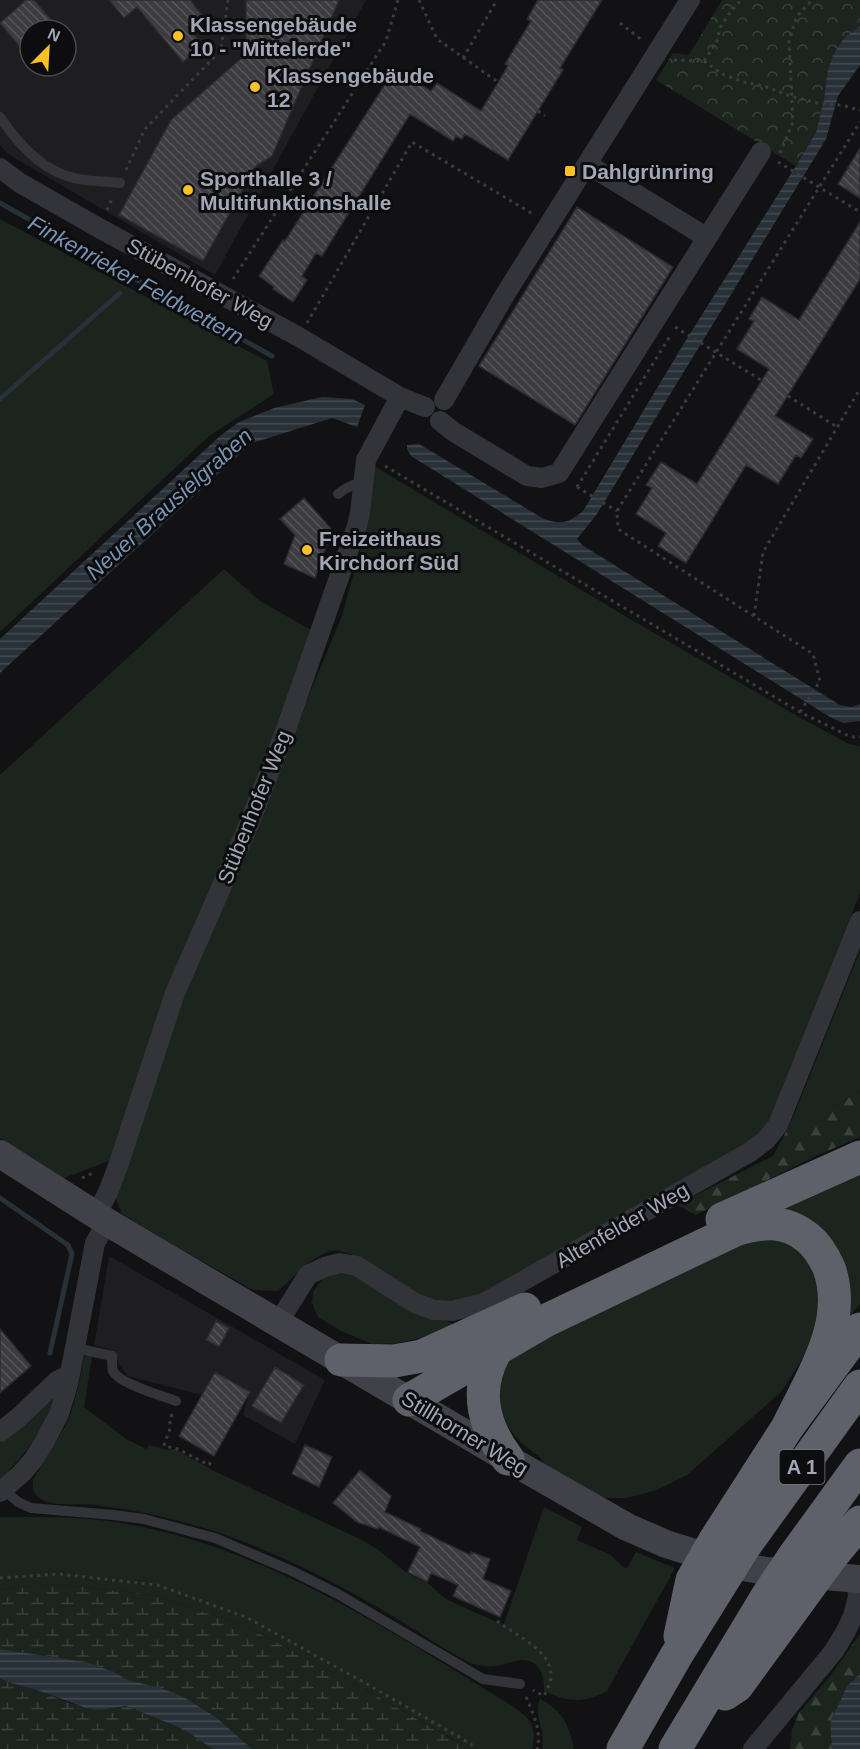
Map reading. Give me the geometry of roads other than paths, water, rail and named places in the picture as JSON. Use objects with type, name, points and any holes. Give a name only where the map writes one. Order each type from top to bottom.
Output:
[{"type":"highway","points":[[341,1360],[394,1361],[422,1356],[860,1157]]},
{"type":"highway","points":[[410,1400],[547,1320],[735,1230],[755,1224],[776,1224],[797,1229],[824,1256],[832,1279],[835,1305],[831,1328],[824,1352],[730,1543]]},
{"type":"highway","points":[[787,1428],[860,1329]]},
{"type":"highway","points":[[498,1347],[484,1380],[483,1405],[491,1433],[508,1459]]},
{"type":"highway","points":[[410,1400],[413,1371],[422,1356]]},
{"type":"highway","name":"A 1","points":[[623,1749],[676,1656],[705,1584],[730,1543],[860,1386]]},
{"type":"highway","name":"A 1","points":[[675,1749],[766,1598],[860,1465]]},
{"type":"highway","points":[[696,1713],[737,1686],[831,1557],[860,1522]]},
{"type":"main road","name":"Stillhorner Weg","points":[[0,1154],[102,1219],[627,1527],[666,1544],[737,1566],[766,1571],[858,1579]]},
{"type":"street","points":[[444,400],[506,292],[690,0]]},
{"type":"street","points":[[440,421],[454,432],[527,476],[542,478],[559,473],[761,152]]},
{"type":"street","points":[[587,164],[706,237]]},
{"type":"street","name":"Stübenhofer Weg","points":[[0,168],[20,183],[99,228],[299,337],[400,397],[425,407]]},
{"type":"street","name":"Stübenhofer Weg","points":[[2,1491],[22,1473],[45,1441],[64,1400],[105,1201],[175,993],[249,824],[285,732],[354,535],[360,513],[368,456],[400,397]]},
{"type":"street","points":[[435,398],[444,400],[449,407],[447,416],[435,422],[425,412],[427,402],[435,398]]},
{"type":"street","name":"Altenfelder Weg","points":[[278,1323],[308,1275],[340,1263],[357,1266],[415,1303],[434,1310],[452,1311],[484,1303],[750,1152],[766,1140],[778,1125],[860,921]]},
{"type":"street","points":[[0,1432],[57,1381],[69,1376]]},
{"type":"street","points":[[753,1749],[834,1651],[853,1616],[858,1597],[858,1579]]},
{"type":"lane","points":[[0,117],[22,146],[57,174],[77,179],[120,183]]},
{"type":"lane","points":[[338,494],[344,489],[363,483]]},
{"type":"lane","points":[[75,1348],[112,1356],[113,1371],[119,1378],[148,1392],[176,1401]]},
{"type":"lane","points":[[2,1491],[31,1508],[144,1519],[215,1538],[292,1570],[338,1594],[483,1679],[520,1684]]},
{"type":"water","points":[[860,26],[860,65],[838,96],[826,139],[597,514],[577,539],[582,545],[840,705],[852,707],[860,704],[860,721],[843,723],[411,456],[407,445],[419,444],[544,519],[565,522],[583,511],[686,340],[816,132],[833,55],[845,37]]},
{"type":"water","name":"Neuer Brausielgraben","points":[[322,397],[352,399],[365,405],[357,427],[332,418],[252,443],[0,673],[0,639],[220,436],[239,422],[274,408]]},
{"type":"water","points":[[0,1649],[86,1662],[114,1672],[128,1680],[161,1688],[184,1697],[217,1718],[252,1749],[213,1749],[183,1729],[126,1706],[100,1710],[86,1708],[7,1682],[0,1678]]},
{"type":"water","points":[[860,1674],[860,1749],[832,1749],[830,1723],[847,1686]]},
{"type":"waterway","name":"Finkenrieker Feldwettern","points":[[0,203],[272,356]]},
{"type":"waterway","points":[[0,399],[120,293]]},
{"type":"waterway","points":[[0,1198],[68,1245],[72,1254],[50,1353]]},
{"type":"place","name":"Klassengebäude 10 - \"Mittelerde\"","points":[[178,36]]},
{"type":"place","name":"Klassengebäude 12","points":[[255,87]]},
{"type":"place","name":"Dahlgrünring","points":[[570,171]]},
{"type":"place","name":"Sporthalle 3 / Multifunktionshalle","points":[[188,190]]},
{"type":"place","name":"Freizeithaus Kirchdorf Süd","points":[[307,550]]}]
